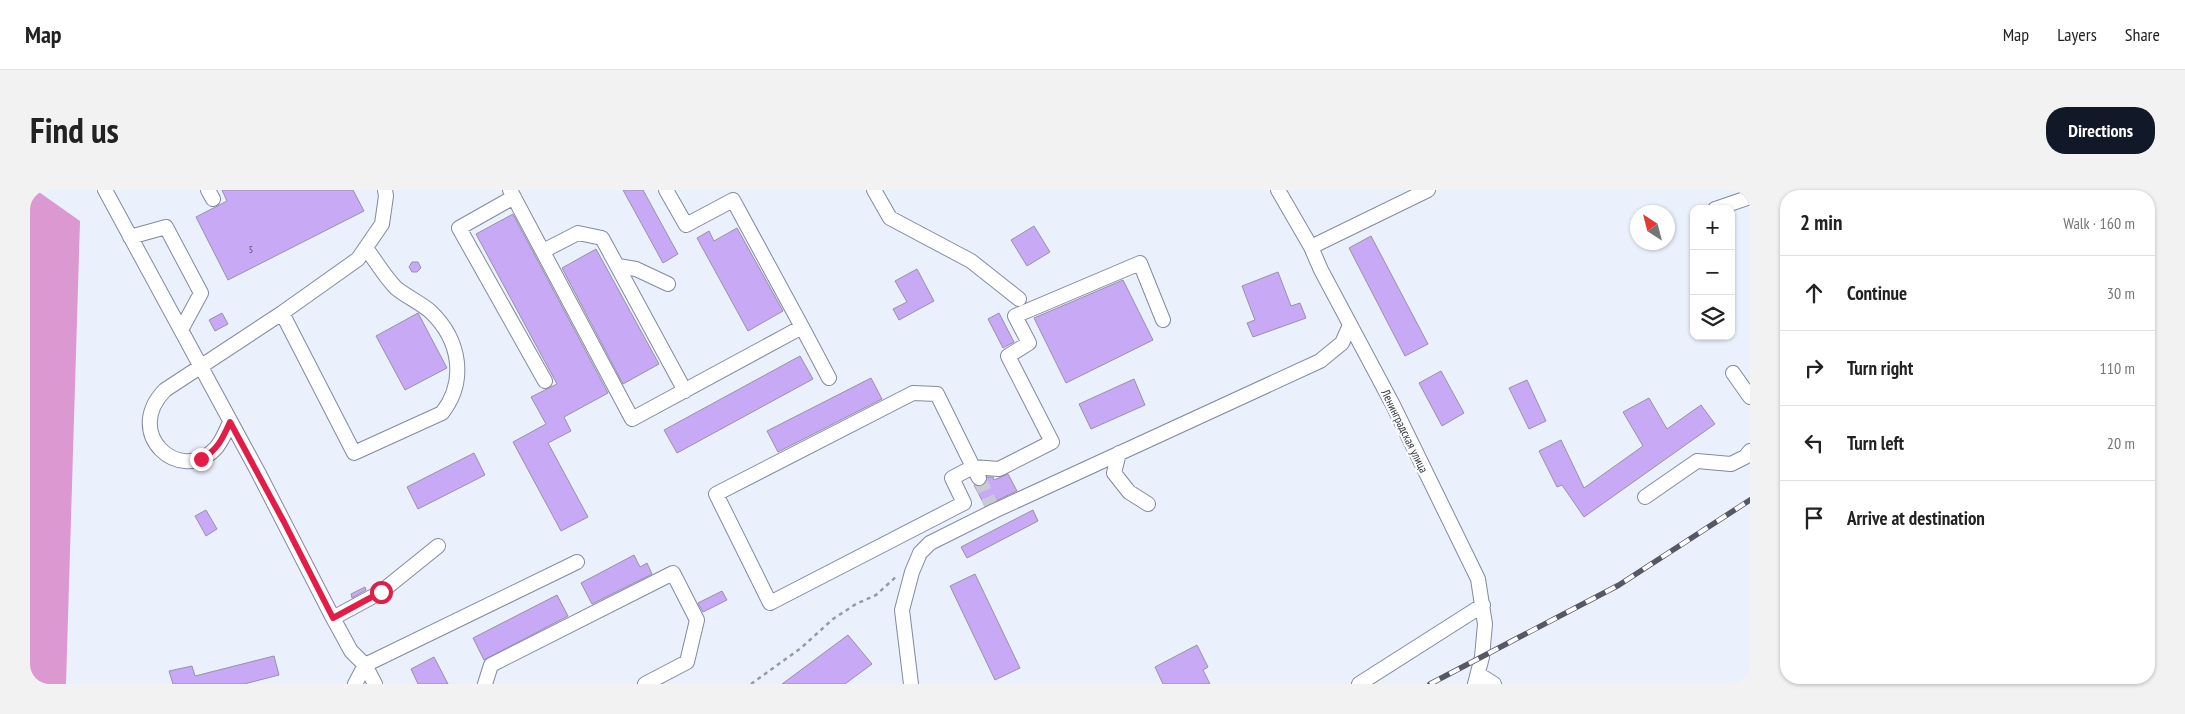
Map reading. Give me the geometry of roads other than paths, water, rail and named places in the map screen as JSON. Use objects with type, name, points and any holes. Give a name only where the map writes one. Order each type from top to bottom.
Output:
[{"type":"street","points":[[105,190],[284,522],[351,651],[365,665],[375,684]]},
{"type":"street","points":[[230,422],[221,443],[215,450],[193,461],[176,459],[160,450],[153,440],[149,419],[156,399],[165,390],[282,313],[358,259],[382,224],[386,196],[385,190]]},
{"type":"street","points":[[666,190],[686,225],[730,195],[829,378]]},
{"type":"street","points":[[874,190],[890,218],[971,261],[1019,299]]},
{"type":"street","name":"Ленинградская улица","points":[[1278,190],[1311,247],[1393,405],[1478,579],[1483,605],[1484,632],[1482,657],[1476,679]]},
{"type":"street","points":[[1311,247],[1428,190]]},
{"type":"street","points":[[545,381],[459,228],[512,194],[632,419],[802,328]]},
{"type":"street","points":[[1726,205],[1750,196]]},
{"type":"street","points":[[130,237],[166,227],[201,293],[181,330]]},
{"type":"street","points":[[543,251],[578,233],[602,238],[685,390]]},
{"type":"street","points":[[282,313],[354,453],[442,413],[451,402],[458,380],[457,356],[449,335],[431,312],[396,287],[366,248]]},
{"type":"street","points":[[976,473],[937,394],[913,393],[716,494],[770,603],[964,503],[952,478],[999,469],[1052,442],[1008,356],[1029,343],[1015,316],[1140,263],[1163,320]]},
{"type":"street","points":[[618,266],[636,269],[668,284]]},
{"type":"street","points":[[911,684],[902,610],[912,572],[920,553],[930,543],[992,508],[1120,453],[1320,361],[1342,343],[1350,325]]},
{"type":"street","points":[[1733,373],[1750,397]]},
{"type":"street","points":[[1645,497],[1697,461],[1731,464],[1745,457],[1750,451]]},
{"type":"street","points":[[1120,453],[1114,473],[1129,492],[1148,504]]},
{"type":"street","points":[[333,618],[381,592],[438,546]]},
{"type":"street","points":[[355,684],[365,665],[577,562]]},
{"type":"street","points":[[485,684],[491,665],[673,573],[697,620],[687,662],[645,684]]},
{"type":"street","points":[[1359,684],[1483,605]]},
{"type":"street","points":[[1476,679],[1494,684]]},
{"type":"tunnel","points":[[979,478],[991,505]]},
{"type":"railway","points":[[1430,684],[1619,585],[1750,500]]}]
